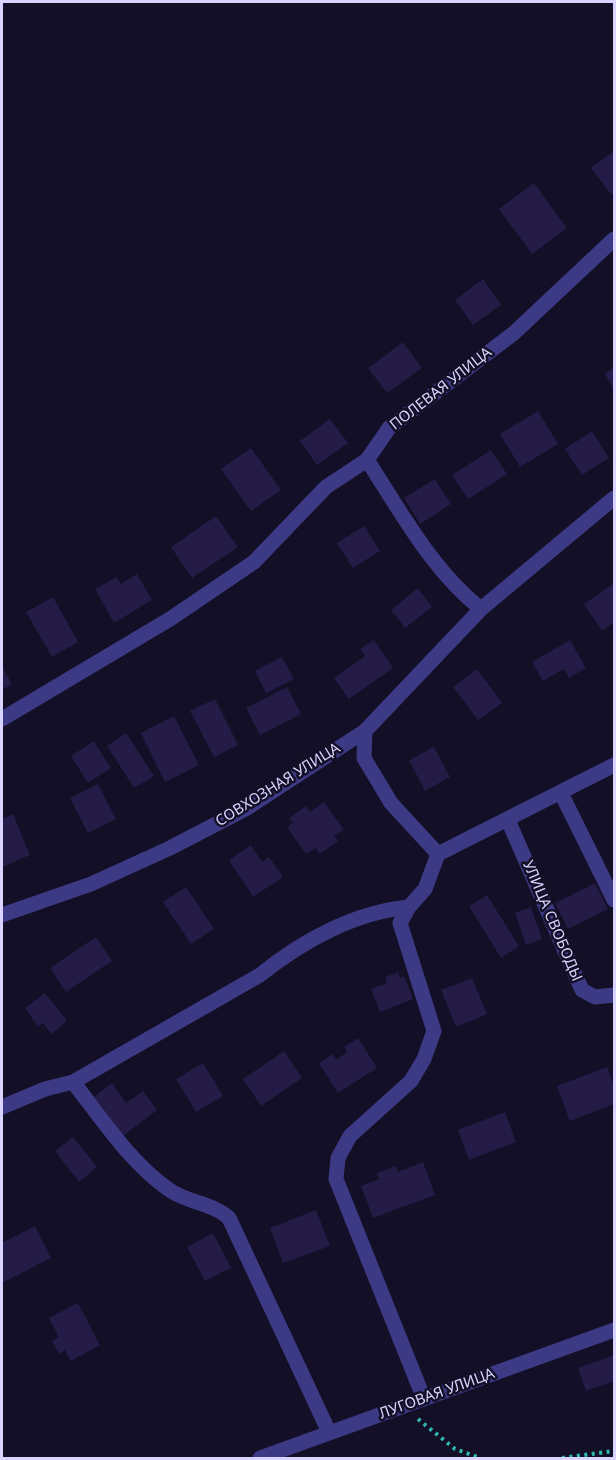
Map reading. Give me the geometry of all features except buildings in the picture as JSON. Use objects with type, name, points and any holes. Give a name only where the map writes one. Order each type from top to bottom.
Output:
[{"type":"street","name":"ПОЛЕВАЯ УЛИЦА","points":[[2,719],[170,619],[254,562],[326,487],[367,460],[389,428],[514,333],[615,238]]},
{"type":"street","points":[[367,460],[434,564],[456,589],[481,609]]},
{"type":"street","name":"СОВХОЗНАЯ УЛИЦА","points":[[2,915],[92,884],[170,848],[247,808],[364,731],[481,609],[615,498]]},
{"type":"street","points":[[364,731],[364,758],[391,803],[438,854]]},
{"type":"street","points":[[424,1399],[336,1179],[338,1158],[350,1136],[411,1081],[424,1059],[434,1031],[400,923],[409,907],[425,889],[438,854],[615,765]]},
{"type":"street","points":[[561,793],[615,900]]},
{"type":"street","name":"УЛИЦА СВОБОДЫ","points":[[508,820],[582,990],[594,997],[615,995]]},
{"type":"street","points":[[2,1107],[45,1089],[73,1082],[260,975],[285,954],[332,929],[387,909],[409,907]]},
{"type":"street","points":[[73,1082],[148,1174],[170,1191],[193,1202],[217,1207],[229,1218],[329,1432]]},
{"type":"street","name":"ЛУГОВАЯ УЛИЦА","points":[[260,1458],[615,1330]]},
{"type":"path","points":[[405,1406],[424,1426],[455,1449],[480,1458]]},
{"type":"path","points":[[562,1458],[615,1451]]}]
